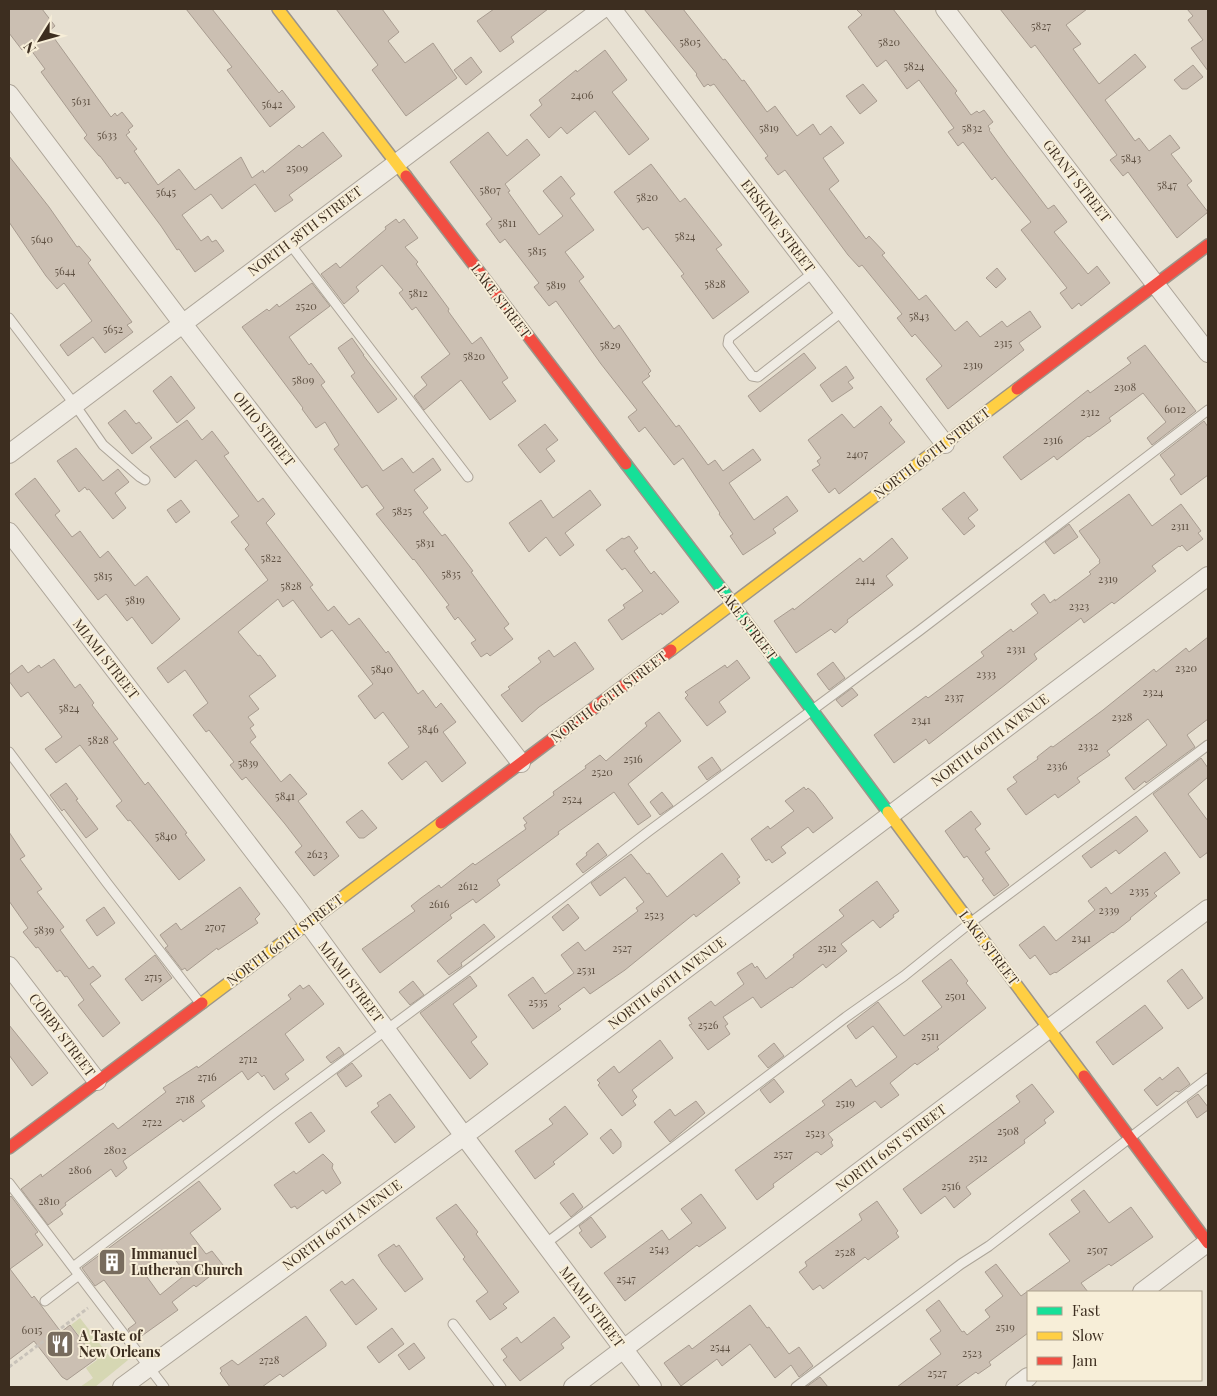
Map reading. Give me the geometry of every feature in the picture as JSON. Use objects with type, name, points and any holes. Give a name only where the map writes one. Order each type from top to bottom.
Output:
[{"type":"street","name":"LAKE STREET","points":[[278,9],[733,604],[1208,1243]]},
{"type":"street","name":"NORTH 58TH STREET","points":[[9,454],[602,9]]},
{"type":"street","name":"ERSKINE STREET","points":[[612,9],[945,444]]},
{"type":"street","name":"GRANT STREET","points":[[945,9],[1208,353]]},
{"type":"street","name":"OHIO STREET","points":[[9,94],[183,324],[521,763]]},
{"type":"street","name":"NORTH 60TH STREET","points":[[9,1148],[1208,245]]},
{"type":"street","name":"MIAMI STREET","points":[[9,532],[294,904],[464,1136],[652,1387]]},
{"type":"street","name":"NORTH 60TH AVENUE","points":[[122,1387],[464,1136],[1208,576]]},
{"type":"street","name":"NORTH 61ST STREET","points":[[573,1387],[1208,909]]},
{"type":"street","name":"CORBY STREET","points":[[9,966],[97,1081]]},
{"type":"street","points":[[1143,1291],[1208,1243]]},
{"type":"street","points":[[1015,1387],[1027,1379]]},
{"type":"lane","points":[[290,244],[468,477]]},
{"type":"lane","points":[[814,272],[729,338],[728,344],[752,376],[758,377],[843,311]]},
{"type":"lane","points":[[9,318],[103,445],[145,480]]},
{"type":"lane","points":[[73,1267],[277,1110],[474,965],[811,710],[919,632],[1208,410]]},
{"type":"lane","points":[[545,1244],[846,1017],[904,976],[970,923],[1208,745]]},
{"type":"lane","points":[[9,752],[200,1004]]},
{"type":"lane","points":[[796,1387],[989,1246],[1208,1078]]},
{"type":"lane","points":[[9,1183],[164,1387]]},
{"type":"lane","points":[[45,1301],[79,1276]]},
{"type":"lane","points":[[453,1324],[501,1387]]},
{"type":"path","points":[[9,1367],[79,1315]]},
{"type":"green space","points":[[80,1318],[110,1357],[121,1351],[128,1360],[95,1387],[80,1387],[93,1378],[86,1368],[97,1360],[71,1325]]},
{"type":"building","points":[[9,9],[42,9],[55,26],[49,31],[111,117],[115,113],[117,116],[122,112],[133,126],[126,135],[137,149],[134,151],[158,185],[179,169],[195,190],[241,157],[252,178],[263,170],[264,173],[299,145],[302,148],[323,132],[342,156],[289,195],[293,200],[275,212],[255,184],[222,209],[211,194],[182,215],[201,241],[208,236],[212,242],[216,240],[224,251],[195,272],[128,182],[125,184],[120,177],[117,179],[84,138],[87,135],[41,72],[45,69],[28,46],[22,50],[9,33]]},
{"type":"building","points":[[186,9],[212,9],[279,93],[282,90],[295,107],[270,127],[227,70],[232,67]]},
{"type":"building","points":[[336,9],[382,9],[399,32],[388,41],[405,63],[433,43],[457,78],[406,116],[372,70],[378,65]]},
{"type":"building","points":[[494,9],[548,9],[511,37],[514,42],[500,52],[477,21]]},
{"type":"building","points":[[644,9],[683,9],[723,60],[725,59],[742,81],[744,80],[767,112],[775,106],[797,136],[813,124],[820,135],[831,126],[844,143],[823,158],[839,181],[829,189],[866,239],[869,236],[885,253],[882,255],[919,300],[926,295],[955,331],[967,321],[980,337],[1002,321],[1007,327],[1030,311],[1041,327],[1019,343],[1024,350],[948,409],[926,379],[942,366],[915,334],[912,337],[897,318],[902,314],[862,265],[859,267],[848,255],[785,170],[778,175],[765,158],[768,156],[714,84],[710,86],[708,84],[704,87],[697,74]]},
{"type":"building","points":[[856,9],[893,9],[957,91],[955,93],[971,115],[977,111],[979,113],[984,110],[993,122],[988,126],[989,130],[1007,155],[1048,209],[1054,205],[1067,222],[1054,232],[1088,274],[1097,266],[1110,283],[1081,306],[1079,303],[1072,309],[1060,293],[1067,288],[1021,230],[1031,222],[995,177],[992,180],[963,142],[958,146],[948,132],[954,128],[919,80],[907,89],[886,60],[877,67],[848,27],[862,15]]},
{"type":"building","points":[[1000,9],[1087,9],[1066,25],[1081,44],[1073,49],[1099,84],[1135,54],[1146,67],[1105,100],[1135,141],[1139,138],[1149,151],[1170,135],[1180,148],[1171,154],[1192,181],[1187,185],[1208,212],[1177,238],[1128,172],[1123,176],[1110,160],[1117,155],[1035,45],[1031,48]]},
{"type":"building","points":[[1187,9],[1208,9],[1208,71],[1191,48],[1203,40],[1188,20],[1193,16]]},
{"type":"building","points":[[605,50],[627,80],[612,92],[649,139],[629,155],[595,111],[567,134],[561,127],[549,138],[530,115],[542,105],[539,100],[576,70],[577,72]]},
{"type":"building","points":[[471,57],[482,72],[466,85],[454,70]]},
{"type":"building","points":[[1193,65],[1203,77],[1187,89],[1182,89],[1174,80]]},
{"type":"building","points":[[863,84],[877,101],[860,114],[846,96]]},
{"type":"building","points":[[488,132],[507,156],[527,139],[540,155],[505,184],[510,191],[508,192],[539,235],[563,216],[543,191],[561,176],[575,194],[570,198],[594,230],[565,252],[584,277],[579,281],[614,329],[619,325],[651,371],[648,374],[650,376],[642,382],[676,427],[679,425],[708,465],[715,460],[723,471],[753,449],[761,460],[729,483],[754,520],[787,496],[798,511],[773,529],[776,533],[743,555],[730,536],[733,534],[683,458],[674,465],[645,427],[639,432],[628,417],[637,410],[556,301],[549,306],[534,287],[539,283],[505,239],[500,243],[486,224],[492,219],[450,162]]},
{"type":"building","points":[[9,156],[49,207],[77,247],[79,246],[91,260],[88,263],[132,322],[127,325],[133,332],[105,353],[93,337],[68,356],[60,345],[92,321],[64,283],[57,289],[46,276],[9,222]]},
{"type":"building","points":[[651,164],[680,202],[685,198],[722,245],[716,249],[749,292],[713,319],[681,276],[684,274],[648,227],[643,230],[614,192]]},
{"type":"building","points":[[396,219],[399,223],[404,219],[418,238],[405,247],[418,262],[416,264],[449,309],[448,311],[472,344],[481,337],[508,378],[502,382],[516,401],[490,420],[461,380],[424,410],[414,396],[427,385],[421,377],[450,354],[416,307],[412,310],[399,293],[403,290],[382,265],[356,287],[359,291],[344,304],[321,274],[336,263],[340,268]]},
{"type":"building","points":[[997,268],[1006,279],[996,288],[986,278]]},
{"type":"building","points":[[312,283],[330,306],[289,337],[309,365],[311,363],[325,382],[321,385],[383,471],[402,458],[413,473],[433,458],[441,470],[414,490],[428,508],[423,512],[442,536],[445,534],[509,624],[504,628],[513,639],[490,656],[487,653],[481,657],[471,643],[476,640],[458,617],[455,620],[446,607],[449,605],[376,514],[384,508],[367,485],[362,488],[334,449],[339,445],[325,422],[316,428],[242,327],[267,309],[269,311],[277,304],[279,307]]},
{"type":"building","points":[[352,338],[397,399],[378,413],[351,376],[355,373],[338,348]]},
{"type":"building","points":[[1145,345],[1196,411],[1152,445],[1147,438],[1166,422],[1143,393],[1109,418],[1111,421],[1057,460],[1054,456],[1021,480],[1003,457],[1088,390],[1090,393],[1131,363],[1127,358]]},
{"type":"building","points":[[804,353],[816,368],[760,412],[748,396]]},
{"type":"building","points":[[846,366],[854,378],[848,382],[853,388],[832,402],[820,385]]},
{"type":"building","points":[[171,376],[195,408],[177,423],[153,391]]},
{"type":"building","points":[[881,406],[892,420],[889,423],[905,442],[839,494],[835,488],[829,493],[812,470],[820,465],[817,461],[821,458],[808,440],[842,414],[854,428]]},
{"type":"building","points":[[125,410],[136,424],[139,422],[152,438],[132,454],[108,423]]},
{"type":"building","points":[[187,420],[202,440],[212,431],[229,453],[224,456],[258,502],[263,498],[275,514],[266,523],[313,585],[310,587],[328,611],[334,606],[349,625],[359,618],[386,653],[388,651],[418,694],[423,690],[436,708],[441,703],[456,722],[443,732],[466,763],[442,782],[426,761],[402,780],[388,763],[409,747],[383,712],[375,719],[358,696],[373,684],[332,630],[321,638],[293,600],[283,607],[278,599],[238,632],[258,656],[260,655],[276,676],[249,696],[259,709],[248,717],[254,725],[250,728],[256,737],[250,742],[281,782],[290,774],[307,794],[298,801],[339,856],[314,876],[295,852],[302,846],[246,777],[242,780],[230,765],[234,762],[209,730],[206,732],[193,715],[208,703],[185,670],[168,683],[157,668],[268,580],[245,549],[249,545],[231,522],[239,516],[196,460],[175,478],[150,447]]},
{"type":"building","points":[[1204,421],[1208,427],[1208,475],[1181,495],[1170,479],[1175,475],[1160,455]]},
{"type":"building","points":[[545,424],[558,440],[546,449],[555,461],[540,473],[518,445]]},
{"type":"building","points":[[76,448],[103,481],[118,469],[129,482],[115,493],[126,508],[113,519],[89,489],[87,490],[85,487],[79,492],[57,461]]},
{"type":"building","points":[[35,478],[60,511],[55,515],[72,537],[80,531],[100,558],[108,551],[135,586],[147,576],[180,619],[152,644],[132,617],[127,621],[106,594],[98,600],[15,494]]},
{"type":"building","points":[[590,490],[601,505],[565,533],[574,545],[560,556],[546,537],[529,552],[509,523],[541,500],[553,518]]},
{"type":"building","points":[[964,492],[978,510],[968,518],[975,526],[964,535],[942,509]]},
{"type":"building","points":[[1129,494],[1152,526],[1181,504],[1201,531],[1198,533],[1203,539],[1187,551],[1182,545],[1179,546],[1152,566],[1156,571],[1114,604],[1112,602],[1084,623],[1081,618],[1034,654],[1037,659],[929,744],[926,739],[894,763],[874,735],[984,656],[981,652],[1011,629],[1013,632],[1038,613],[1031,604],[1044,594],[1050,603],[1055,599],[1055,601],[1091,574],[1089,572],[1100,563],[1100,560],[1079,531]]},
{"type":"building","points":[[181,500],[190,512],[176,523],[167,510]]},
{"type":"building","points":[[1069,524],[1078,537],[1054,554],[1045,542]]},
{"type":"building","points":[[629,536],[638,548],[634,551],[651,574],[654,571],[679,602],[622,640],[608,620],[625,608],[623,605],[643,591],[625,568],[622,570],[606,550],[622,538],[624,539]]},
{"type":"building","points":[[892,538],[908,558],[886,576],[893,585],[847,620],[848,622],[835,633],[831,629],[796,653],[774,621],[793,608],[794,610],[860,558],[863,562]]},
{"type":"building","points":[[1208,637],[1208,719],[1187,735],[1195,747],[1134,790],[1125,778],[1167,745],[1148,719],[1107,751],[1110,755],[1077,778],[1080,782],[1058,798],[1055,794],[1026,815],[1007,789],[1017,782],[1013,777],[1038,759],[1037,757],[1051,746],[1053,747],[1103,710],[1154,669],[1156,672],[1186,648],[1189,652]]},
{"type":"building","points":[[575,642],[594,669],[539,707],[522,722],[501,695],[510,689],[508,687],[541,662],[538,658],[549,650],[554,657]]},
{"type":"building","points":[[54,659],[75,688],[80,684],[94,703],[92,705],[118,739],[113,742],[145,785],[148,782],[205,860],[179,880],[130,820],[128,821],[116,806],[122,801],[80,745],[56,763],[45,749],[62,737],[28,692],[21,697],[9,681],[9,675],[22,665],[28,673],[39,665],[41,668]]},
{"type":"building","points":[[737,660],[750,678],[719,702],[726,712],[707,726],[685,698],[688,695],[685,692],[725,665],[727,668]]},
{"type":"building","points":[[833,662],[845,678],[829,690],[817,674]]},
{"type":"building","points":[[852,688],[858,695],[842,707],[836,700]]},
{"type":"building","points":[[659,712],[681,741],[628,784],[651,816],[638,825],[614,792],[558,832],[559,834],[497,880],[500,885],[476,903],[473,899],[450,915],[452,918],[380,973],[362,949],[415,911],[411,906],[421,898],[439,885],[441,888],[473,863],[475,865],[526,829],[524,825],[527,823],[523,818],[554,795],[553,792],[586,768],[585,766],[600,755],[606,761],[647,726],[645,723]]},
{"type":"building","points":[[712,757],[721,770],[707,780],[698,767]]},
{"type":"building","points":[[1201,758],[1208,768],[1208,777],[1188,794],[1208,821],[1208,852],[1200,858],[1153,794]]},
{"type":"building","points":[[66,783],[98,829],[86,838],[64,809],[62,811],[50,795]]},
{"type":"building","points":[[804,787],[806,790],[808,788],[814,793],[833,818],[813,833],[808,827],[781,847],[786,853],[772,863],[769,859],[766,861],[751,839],[768,826],[770,829],[794,811],[785,801]]},
{"type":"building","points":[[662,792],[673,806],[660,815],[650,802]]},
{"type":"building","points":[[362,810],[377,828],[364,838],[359,838],[346,822]]},
{"type":"building","points":[[971,811],[981,824],[975,829],[990,849],[985,852],[1009,885],[994,896],[967,856],[964,858],[945,831]]},
{"type":"building","points":[[1136,816],[1148,831],[1119,854],[1116,850],[1091,868],[1082,856]]},
{"type":"building","points":[[9,832],[25,856],[20,859],[42,889],[37,892],[64,927],[60,930],[89,969],[93,966],[101,976],[90,984],[120,1023],[103,1037],[78,1005],[84,1000],[67,976],[65,977],[60,970],[57,972],[38,947],[36,948],[23,932],[28,928],[9,901]]},
{"type":"building","points":[[598,843],[607,855],[583,873],[576,864]]},
{"type":"building","points":[[1165,852],[1180,873],[1154,893],[1157,896],[1131,919],[1056,973],[1050,975],[1035,955],[1030,959],[1019,945],[1044,926],[1056,941],[1095,910],[1088,901],[1106,887],[1111,894]]},
{"type":"building","points":[[722,853],[740,877],[737,879],[740,883],[696,917],[694,914],[625,970],[590,994],[584,987],[558,1006],[561,1009],[533,1029],[508,995],[533,977],[545,994],[574,973],[561,955],[578,942],[585,951],[638,911],[636,908],[644,902],[625,877],[600,896],[591,883],[631,854],[647,874],[649,873],[667,897]]},
{"type":"building","points":[[877,881],[899,911],[893,915],[894,917],[880,928],[873,920],[841,944],[847,951],[826,968],[823,964],[792,988],[761,1008],[753,997],[723,1017],[728,1024],[725,1026],[730,1034],[708,1050],[689,1025],[692,1024],[688,1018],[711,1001],[715,1006],[744,984],[737,973],[752,963],[755,968],[757,966],[766,979],[794,957],[793,955],[844,916],[839,910]]},
{"type":"building","points":[[240,887],[260,914],[255,919],[258,923],[218,950],[217,948],[187,971],[185,968],[182,970],[165,948],[168,946],[160,935],[176,923],[181,930]]},
{"type":"building","points":[[568,904],[579,918],[563,931],[552,917]]},
{"type":"building","points":[[104,907],[115,923],[97,936],[86,920]]},
{"type":"building","points":[[484,924],[495,937],[461,963],[462,966],[449,975],[437,961]]},
{"type":"building","points":[[155,955],[172,978],[142,1001],[125,979]]},
{"type":"building","points":[[951,959],[968,981],[966,983],[986,1008],[937,1047],[939,1049],[917,1065],[915,1063],[890,1083],[899,1095],[881,1108],[875,1101],[828,1134],[833,1140],[831,1142],[833,1146],[821,1155],[816,1152],[773,1184],[774,1187],[757,1200],[735,1170],[825,1105],[822,1101],[851,1079],[856,1087],[897,1057],[873,1026],[856,1039],[847,1026],[878,1002],[904,1036],[942,1007],[922,981]]},
{"type":"building","points":[[1182,969],[1203,998],[1188,1009],[1167,981]]},
{"type":"building","points":[[470,976],[477,986],[453,1004],[477,1037],[471,1042],[488,1064],[470,1079],[420,1013]]},
{"type":"building","points":[[413,981],[424,995],[410,1005],[399,992]]},
{"type":"building","points":[[300,985],[303,989],[309,985],[324,1004],[285,1034],[304,1060],[285,1074],[289,1079],[274,1090],[264,1075],[262,1077],[258,1072],[248,1080],[242,1071],[201,1101],[205,1106],[183,1122],[181,1119],[123,1161],[127,1168],[116,1177],[111,1169],[65,1203],[66,1205],[60,1210],[63,1214],[48,1225],[21,1189],[41,1174],[42,1177],[113,1123],[118,1129],[166,1092],[163,1088],[197,1066],[198,1068],[291,999],[288,995]]},
{"type":"building","points":[[1145,1005],[1163,1028],[1113,1065],[1096,1042]]},
{"type":"building","points":[[9,1025],[48,1073],[32,1086],[9,1055]]},
{"type":"building","points":[[660,1040],[673,1058],[632,1090],[637,1097],[633,1101],[636,1105],[622,1116],[598,1085],[600,1083],[597,1080],[614,1066],[619,1073]]},
{"type":"building","points":[[774,1043],[784,1056],[768,1068],[758,1056]]},
{"type":"building","points":[[339,1047],[344,1054],[331,1063],[326,1057]]},
{"type":"building","points":[[352,1063],[362,1076],[346,1087],[337,1074]]},
{"type":"building","points":[[1178,1067],[1190,1084],[1179,1092],[1176,1091],[1157,1106],[1144,1090],[1160,1077],[1162,1080]]},
{"type":"building","points":[[774,1079],[784,1092],[770,1103],[760,1090]]},
{"type":"building","points":[[1032,1084],[1054,1112],[1044,1120],[1046,1123],[1024,1140],[1025,1143],[966,1187],[971,1194],[954,1208],[945,1196],[921,1214],[903,1189],[1020,1102],[1016,1096]]},
{"type":"building","points":[[390,1094],[415,1127],[395,1143],[371,1112],[379,1106],[377,1103]]},
{"type":"building","points":[[1198,1094],[1208,1107],[1208,1110],[1197,1118],[1187,1102]]},
{"type":"building","points":[[696,1101],[705,1113],[670,1142],[654,1122],[670,1109],[675,1116]]},
{"type":"building","points":[[565,1106],[588,1134],[553,1162],[555,1164],[535,1179],[515,1151],[553,1124],[549,1119]]},
{"type":"building","points":[[311,1112],[325,1131],[309,1143],[295,1123]]},
{"type":"building","points":[[611,1129],[621,1142],[621,1147],[613,1154],[600,1138]]},
{"type":"building","points":[[323,1154],[333,1164],[332,1168],[341,1183],[326,1194],[323,1190],[297,1209],[295,1206],[291,1208],[274,1185],[294,1171],[296,1174]]},
{"type":"building","name":"Immanuel Lutheran Church","points":[[199,1181],[221,1209],[190,1233],[206,1254],[212,1251],[223,1265],[196,1287],[194,1285],[172,1302],[178,1310],[136,1340],[128,1329],[136,1323],[104,1280],[95,1286],[82,1268]],"holes":[[[168,1250],[186,1274],[160,1295],[142,1270]]]},
{"type":"building","points":[[1084,1190],[1109,1223],[1131,1207],[1153,1237],[1111,1266],[1109,1264],[1081,1283],[1087,1291],[1028,1291],[1070,1261],[1049,1234],[1080,1212],[1071,1200]]},
{"type":"building","points":[[573,1193],[583,1207],[571,1217],[560,1203]]},
{"type":"building","points":[[701,1194],[726,1228],[699,1247],[697,1245],[625,1301],[604,1273],[662,1230],[669,1240],[692,1223],[681,1209]]},
{"type":"building","points":[[11,1196],[38,1232],[35,1234],[43,1245],[10,1269],[32,1298],[34,1296],[61,1332],[70,1325],[96,1359],[67,1380],[62,1377],[34,1341],[9,1360],[9,1198]]},
{"type":"building","points":[[877,1201],[898,1231],[896,1233],[899,1237],[868,1260],[865,1257],[823,1289],[820,1285],[813,1290],[799,1272],[807,1266],[805,1262],[862,1220],[859,1214]]},
{"type":"building","points":[[456,1204],[478,1232],[476,1234],[519,1292],[503,1304],[507,1308],[490,1320],[476,1301],[488,1292],[436,1218]]},
{"type":"building","points":[[591,1217],[606,1237],[591,1248],[579,1233],[582,1231],[579,1226]]},
{"type":"building","points":[[394,1244],[396,1247],[399,1245],[423,1279],[405,1292],[378,1255]]},
{"type":"building","points":[[996,1264],[1021,1296],[1027,1292],[1027,1334],[989,1362],[991,1365],[978,1374],[976,1372],[955,1387],[897,1387],[941,1354],[930,1339],[941,1331],[926,1310],[939,1300],[962,1332],[964,1331],[967,1335],[990,1317],[985,1310],[1003,1296],[985,1272]]},
{"type":"building","points":[[353,1279],[377,1309],[356,1325],[330,1290],[342,1281],[345,1285]]},
{"type":"building","points":[[750,1305],[789,1354],[799,1347],[813,1366],[799,1377],[791,1365],[775,1378],[750,1344],[722,1366],[717,1359],[681,1386],[664,1363],[689,1345],[692,1349]]},
{"type":"building","points":[[306,1316],[326,1343],[326,1346],[283,1377],[280,1374],[262,1387],[230,1387],[220,1373],[222,1371],[220,1368],[232,1360],[238,1365]]},
{"type":"building","points":[[554,1317],[570,1337],[561,1344],[564,1348],[520,1381],[503,1360],[507,1357],[501,1349],[517,1337],[521,1343]]},
{"type":"building","points":[[392,1328],[404,1344],[379,1363],[367,1347]]},
{"type":"building","points":[[414,1343],[425,1358],[409,1370],[398,1355]]},
{"type":"building","points":[[820,1377],[828,1387],[806,1387]]},
{"type":"traffic: fast","points":[[626,464],[888,812]]},
{"type":"traffic: slow","points":[[278,9],[406,176]]},
{"type":"traffic: slow","points":[[671,650],[1017,389]]},
{"type":"traffic: slow","points":[[888,812],[1084,1076]]},
{"type":"traffic: slow","points":[[202,1003],[441,823]]},
{"type":"traffic: jam","points":[[406,176],[626,464]]},
{"type":"traffic: jam","points":[[1017,389],[1208,245]]},
{"type":"traffic: jam","points":[[441,823],[671,650]]},
{"type":"traffic: jam","points":[[9,1148],[202,1003]]},
{"type":"traffic: jam","points":[[1084,1076],[1208,1243]]},
{"type":"place","name":"Immanuel Lutheran Church","points":[[112,1262]]},
{"type":"place","name":"A Taste of New Orleans","points":[[60,1344]]}]
